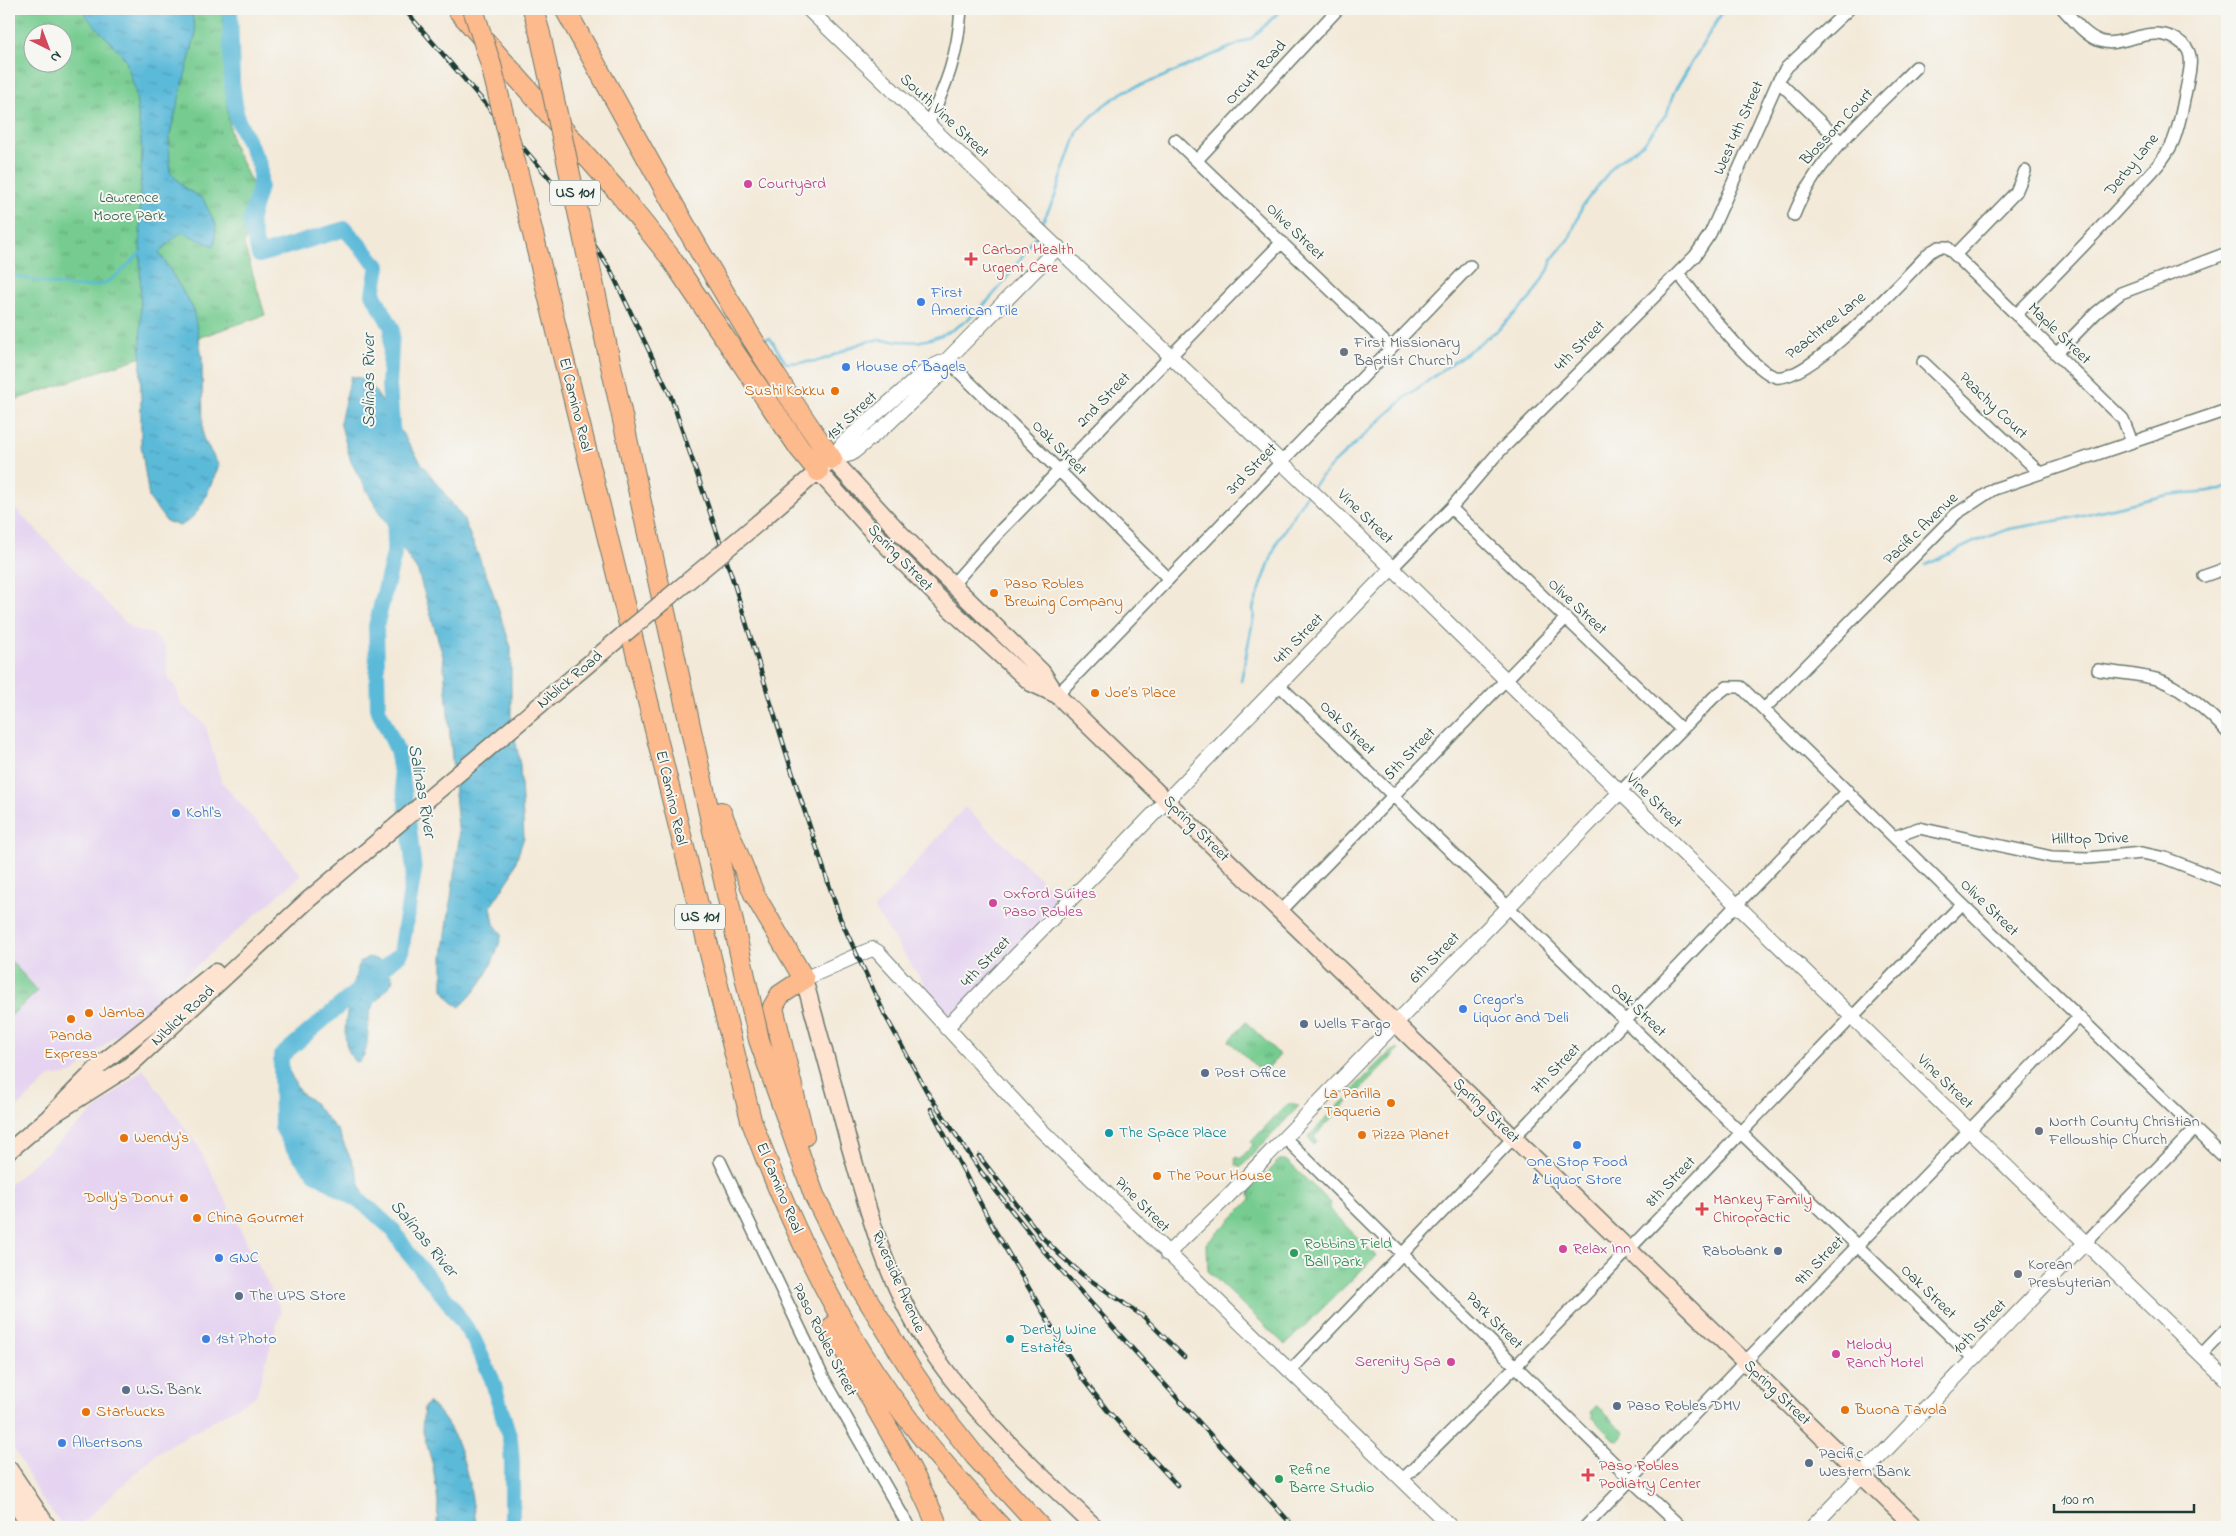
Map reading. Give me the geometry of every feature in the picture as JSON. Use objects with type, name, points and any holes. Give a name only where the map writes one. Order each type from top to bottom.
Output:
[{"type":"highway","points":[[456,9],[618,192],[665,251],[800,449],[825,465]]},
{"type":"highway","name":"El Camino Real","points":[[473,9],[491,65],[751,1120],[773,1179],[804,1247],[862,1353],[941,1462],[1001,1527]]},
{"type":"highway","name":"El Camino Real","points":[[533,9],[759,1040],[814,1195],[860,1286],[911,1370],[940,1412],[975,1456],[1040,1527]]},
{"type":"highway","points":[[565,9],[640,145],[825,465]]},
{"type":"highway","points":[[671,640],[732,843],[754,894],[804,979],[780,995],[773,1008],[811,1161],[814,1195]]},
{"type":"highway","points":[[804,1247],[815,1285],[850,1364],[918,1484],[938,1527]]},
{"type":"main road","name":"Niblick Road","points":[[9,1151],[48,1118],[101,1064],[308,900],[825,465]]},
{"type":"main road","name":"Spring Street","points":[[825,465],[902,534],[1042,672],[1057,695],[1915,1527]]},
{"type":"main road","name":"Spring Street","points":[[825,465],[870,529],[948,607],[1031,683],[1057,695]]},
{"type":"main road","name":"Riverside Avenue","points":[[804,979],[867,1210],[906,1308],[928,1345],[979,1412],[1020,1455],[1095,1527]]},
{"type":"main road","points":[[9,1469],[37,1526]]},
{"type":"main road","points":[[9,1495],[37,1526]]},
{"type":"street","name":"South Vine Street","points":[[808,9],[1058,247]]},
{"type":"street","points":[[928,124],[947,83],[952,67],[959,38],[961,9]]},
{"type":"street","name":"Orcutt Road","points":[[1197,160],[1338,9]]},
{"type":"street","name":"West 4th Street","points":[[1678,273],[1695,256],[1710,234],[1778,81],[1787,68],[1849,9]]},
{"type":"street","name":"Derby Lane","points":[[2016,315],[2100,229],[2161,160],[2172,144],[2191,67],[2190,57],[2184,45],[2166,36],[2153,34],[2101,42],[2090,36],[2064,9]]},
{"type":"street","name":"Blossom Court","points":[[1794,216],[1810,180],[1842,143],[1916,67]]},
{"type":"street","points":[[1778,81],[1842,143]]},
{"type":"street","name":"Olive Street","points":[[1175,140],[1390,348]]},
{"type":"street","points":[[1956,254],[2016,192],[2025,171]]},
{"type":"street","name":"2nd Street","points":[[952,584],[1059,470],[1282,242]]},
{"type":"street","name":"1st Street","points":[[825,465],[843,443],[929,368],[947,360],[1058,247]]},
{"type":"street","name":"Vine Street","points":[[1058,247],[1311,489],[1620,792],[2227,1380]]},
{"type":"street","name":"Peachtree Lane","points":[[1678,273],[1733,341],[1764,371],[1776,377],[1788,376],[1800,371],[1847,335],[1930,252],[1939,247],[1947,247],[1956,254]]},
{"type":"street","points":[[2056,354],[2096,312],[2121,293],[2227,253]]},
{"type":"street","name":"Maple Street","points":[[1956,254],[2123,419],[2132,442]]},
{"type":"street","name":"3rd Street","points":[[1057,695],[1470,266]]},
{"type":"street","name":"4th Street","points":[[946,1028],[1451,508],[1496,455],[1678,273]]},
{"type":"street","name":"Oak Street","points":[[947,360],[1169,579]]},
{"type":"street","name":"Peachy Court","points":[[1923,362],[2040,474]]},
{"type":"street","name":"Pacific Avenue","points":[[1765,708],[1956,514],[1994,490],[2227,410]]},
{"type":"street","name":"Olive Street","points":[[1451,508],[1681,728]]},
{"type":"street","points":[[2204,576],[2227,568]]},
{"type":"street","name":"5th Street","points":[[1280,912],[1565,619]]},
{"type":"street","points":[[2098,670],[2151,678],[2167,684],[2198,705],[2227,732]]},
{"type":"street","name":"Oak Street","points":[[1279,685],[1974,1359]]},
{"type":"street","name":"Olive Street","points":[[1727,687],[1741,687],[1765,708],[1962,904],[2227,1160]]},
{"type":"street","name":"6th Street","points":[[1167,1254],[1285,1138],[1681,728],[1727,687]]},
{"type":"street","name":"7th Street","points":[[1290,1371],[1848,791]]},
{"type":"street","name":"Hilltop Drive","points":[[1894,837],[1919,828],[2052,857],[2088,858],[2142,853],[2165,858],[2227,882]]},
{"type":"street","name":"8th Street","points":[[1402,1480],[1630,1250],[1852,1016],[1962,904]]},
{"type":"street","name":"Pine Street","points":[[804,979],[873,949],[890,962],[946,1028],[1037,1126],[1451,1527]]},
{"type":"street","name":"9th Street","points":[[1585,1527],[2079,1017]]},
{"type":"street","name":"10th Street","points":[[1812,1527],[2195,1130]]},
{"type":"street","name":"Park Street","points":[[1285,1138],[1630,1480],[1681,1527]]},
{"type":"street","name":"Paso Robles Street","points":[[720,1162],[823,1377],[909,1527]]},
{"type":"street","points":[[2201,1354],[2227,1328]]},
{"type":"shaded area","points":[[9,502],[132,629],[153,634],[165,647],[169,680],[175,685],[181,704],[205,724],[221,781],[302,875],[71,1074],[50,1077],[9,1115]]},
{"type":"shaded area","points":[[965,807],[1054,892],[1055,903],[955,1013],[944,1013],[874,909]]},
{"type":"shaded area","points":[[143,1069],[198,1146],[281,1310],[256,1396],[157,1453],[78,1527],[64,1527],[40,1497],[9,1439],[9,1185]]},
{"type":"green space","name":"Lawrence Moore Park","points":[[9,9],[222,9],[227,106],[232,142],[255,190],[254,211],[244,244],[265,315],[9,402]]},
{"type":"green space","points":[[9,959],[38,991],[9,1017]]},
{"type":"green space","points":[[1246,1022],[1280,1055],[1263,1073],[1229,1041]]},
{"type":"green space","points":[[1399,1050],[1356,1094],[1352,1090],[1390,1052]]},
{"type":"green space","points":[[1345,1099],[1348,1102],[1314,1137],[1317,1141],[1314,1145],[1308,1137]]},
{"type":"green space","points":[[1293,1103],[1299,1106],[1240,1168],[1236,1165],[1235,1159],[1237,1157],[1240,1159],[1253,1145],[1251,1142],[1284,1107]]},
{"type":"green space","points":[[1279,1160],[1286,1160],[1331,1203],[1329,1209],[1376,1256],[1285,1345],[1208,1271],[1207,1243],[1251,1199],[1249,1190]]},
{"type":"green space","points":[[1597,1405],[1625,1433],[1619,1440],[1613,1439],[1591,1417],[1593,1415],[1591,1412]]},
{"type":"water","points":[[83,9],[191,9],[196,33],[169,138],[170,172],[185,188],[203,199],[216,225],[215,244],[213,246],[181,232],[159,252],[193,308],[202,356],[203,438],[219,466],[199,508],[188,521],[180,526],[166,521],[149,498],[141,445],[140,195],[142,150],[135,89],[125,58],[87,17]]},
{"type":"water","points":[[351,376],[368,380],[422,464],[463,518],[491,587],[511,647],[511,716],[520,765],[524,837],[511,876],[491,906],[494,924],[502,934],[495,955],[481,983],[460,1007],[452,1002],[443,989],[443,956],[459,839],[443,656],[418,572],[379,512],[351,462],[340,422]]},
{"type":"water","points":[[368,957],[381,961],[393,979],[371,1010],[367,1046],[362,1058],[358,1062],[354,1061],[347,1048],[345,1035],[347,1014],[351,991],[360,962]]},
{"type":"water","points":[[281,1056],[301,1094],[310,1099],[338,1131],[355,1168],[367,1206],[315,1173],[293,1147],[282,1127]]},
{"type":"water","points":[[428,1402],[450,1428],[457,1443],[463,1460],[477,1527],[437,1527],[438,1502],[433,1466],[422,1428],[424,1408]]},
{"type":"waterway","name":"Salinas River","points":[[230,9],[232,83],[237,119],[260,166],[260,187],[250,221],[259,255],[345,229],[378,266],[373,294],[392,328],[389,385],[393,439]]},
{"type":"waterway","points":[[1041,225],[1054,199],[1078,130],[1104,105],[1125,91],[1252,38],[1282,9]]},
{"type":"waterway","points":[[1313,486],[1334,463],[1407,396],[1498,330],[1530,299],[1549,269],[1552,259],[1570,237],[1583,205],[1616,163],[1644,143],[1667,113],[1674,92],[1724,9]]},
{"type":"waterway","points":[[763,339],[770,338],[786,363],[821,360],[864,342],[879,340],[915,342],[940,336],[957,327],[988,300],[1014,268],[1036,235]]},
{"type":"waterway","points":[[9,275],[69,286],[92,286],[108,282],[141,252]]},
{"type":"waterway","points":[[1926,565],[1974,542],[2009,529],[2066,519],[2167,495],[2221,490],[2227,487]]},
{"type":"waterway","points":[[1241,681],[1254,615],[1253,608],[1277,542],[1307,494]]},
{"type":"waterway","name":"Salinas River","points":[[395,513],[394,554],[376,626],[378,709],[397,750],[406,802],[414,871],[401,953],[281,1056],[282,1127],[293,1147],[315,1173],[367,1206],[394,1231],[408,1253],[450,1304],[473,1338],[492,1379],[510,1439],[512,1527]]},
{"type":"railway","points":[[404,9],[556,186],[611,271],[671,397],[732,577],[798,791],[840,918],[885,1015],[927,1092],[982,1173],[1043,1250],[1294,1527]]},
{"type":"railway","points":[[931,1109],[994,1229],[1082,1378],[1107,1410],[1177,1485]]},
{"type":"railway","points":[[979,1156],[1042,1237],[1059,1254],[1083,1275],[1144,1317],[1184,1357]]},
{"type":"place","name":"Courtyard","points":[[748,184]]},
{"type":"place","name":"Carbon Health Urgent Care","points":[[971,259]]},
{"type":"place","name":"First American Tile","points":[[921,302]]},
{"type":"place","name":"First Missionary Baptist Church","points":[[1344,352]]},
{"type":"place","name":"House of Bagels","points":[[846,367]]},
{"type":"place","name":"Sushi Kokku","points":[[835,391]]},
{"type":"place","name":"Paso Robles Brewing Company","points":[[994,593]]},
{"type":"place","name":"Joe’s Place","points":[[1095,693]]},
{"type":"place","name":"Kohl's","points":[[176,813]]},
{"type":"place","name":"Oxford Suites Paso Robles","points":[[993,903]]},
{"type":"place","name":"Cregor's Liquor and Deli","points":[[1463,1009]]},
{"type":"place","name":"Jamba","points":[[89,1013]]},
{"type":"place","name":"Panda Express","points":[[71,1019]]},
{"type":"place","name":"Wells Fargo","points":[[1304,1024]]},
{"type":"place","name":"Post Office","points":[[1205,1073]]},
{"type":"place","name":"La Parilla Taqueria","points":[[1391,1103]]},
{"type":"place","name":"North County Christian Fellowship Church","points":[[2039,1131]]},
{"type":"place","name":"The Space Place","points":[[1109,1133]]},
{"type":"place","name":"Pizza Planet","points":[[1362,1135]]},
{"type":"place","name":"Wendy's","points":[[124,1138]]},
{"type":"place","name":"One Stop Food & Liquor Store","points":[[1577,1145]]},
{"type":"place","name":"The Pour House","points":[[1157,1176]]},
{"type":"place","name":"Dolly's Donut","points":[[184,1198]]},
{"type":"place","name":"Mankey Family Chiropractic","points":[[1702,1209]]},
{"type":"place","name":"China Gourmet","points":[[197,1218]]},
{"type":"place","name":"Relax Inn","points":[[1563,1249]]},
{"type":"place","name":"Rabobank","points":[[1778,1251]]},
{"type":"place","name":"Robbins Field Ball Park","points":[[1294,1253]]},
{"type":"place","name":"GNC","points":[[219,1258]]},
{"type":"place","name":"Korean Presbyterian","points":[[2018,1274]]},
{"type":"place","name":"The UPS Store","points":[[239,1296]]},
{"type":"place","name":"1st Photo","points":[[206,1339]]},
{"type":"place","name":"Derby Wine Estates","points":[[1010,1339]]},
{"type":"place","name":"Melody Ranch Motel","points":[[1836,1354]]},
{"type":"place","name":"Serenity Spa","points":[[1451,1362]]},
{"type":"place","name":"U.S. Bank","points":[[126,1390]]},
{"type":"place","name":"Paso Robles DMV","points":[[1617,1406]]},
{"type":"place","name":"Buona Tavola","points":[[1845,1410]]},
{"type":"place","name":"Starbucks","points":[[86,1412]]},
{"type":"place","name":"Albertsons","points":[[62,1443]]},
{"type":"place","name":"Pacific Western Bank","points":[[1809,1463]]},
{"type":"place","name":"Paso Robles Podiatry Center","points":[[1588,1475]]},
{"type":"place","name":"Refine Barre Studio","points":[[1279,1479]]}]
